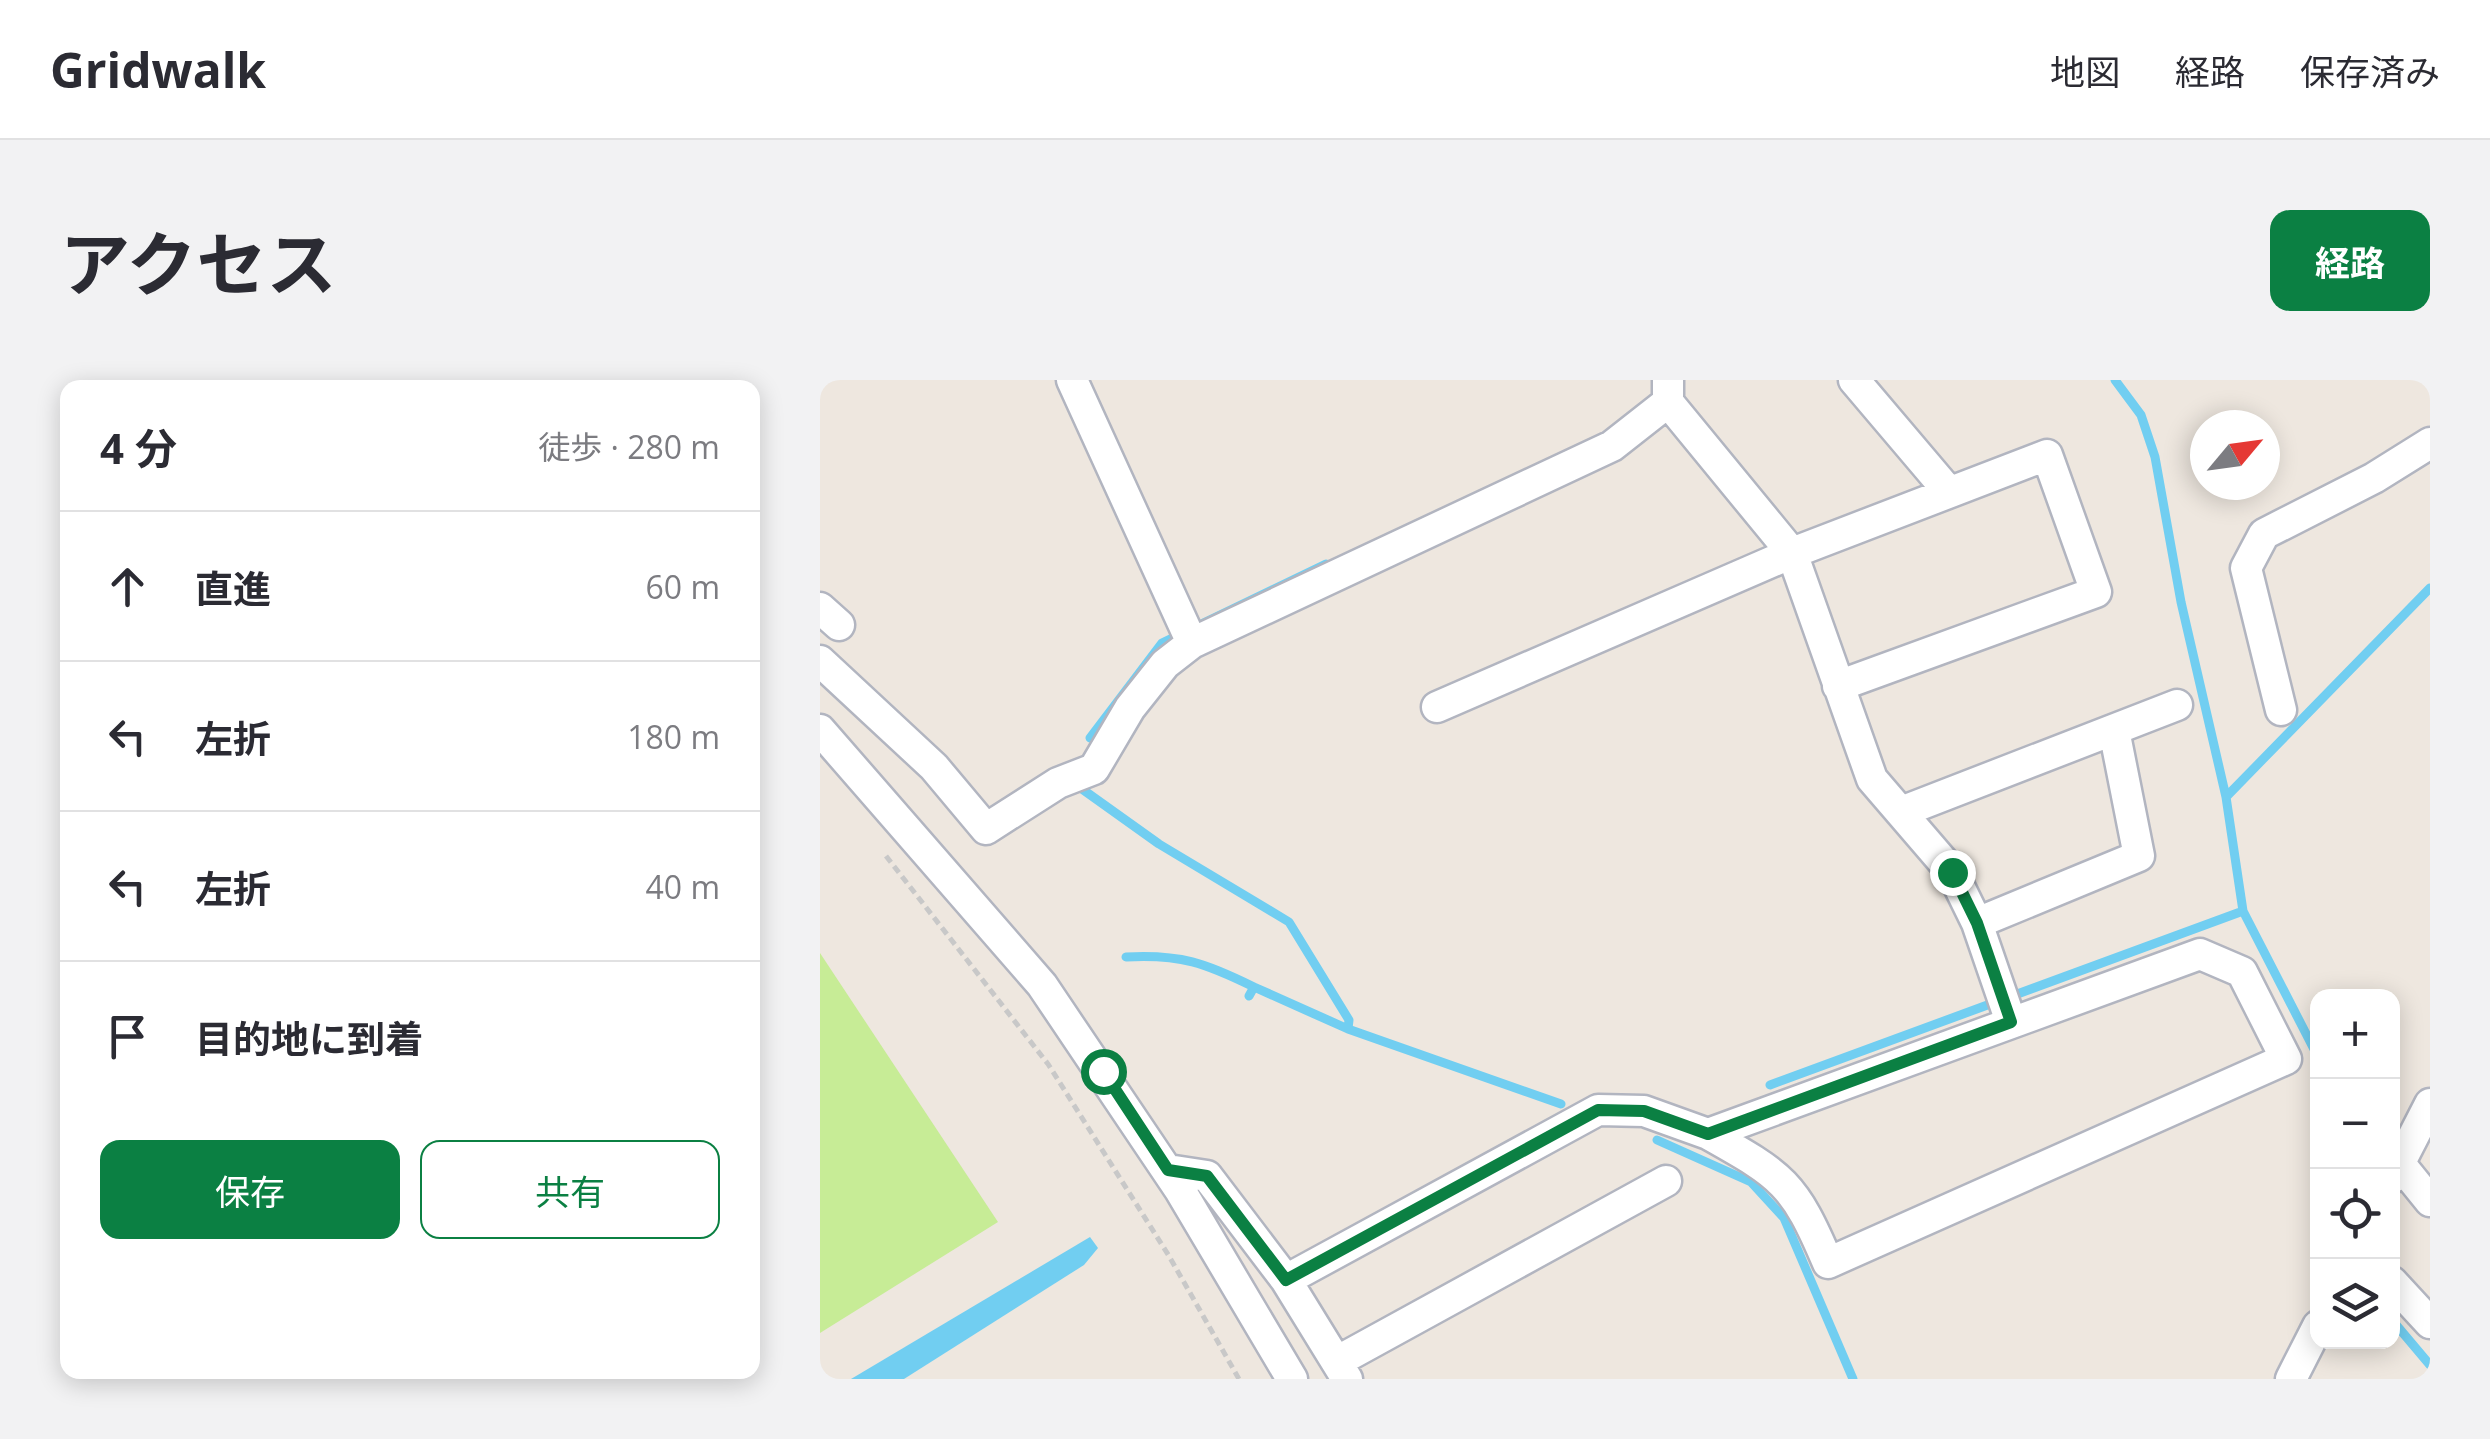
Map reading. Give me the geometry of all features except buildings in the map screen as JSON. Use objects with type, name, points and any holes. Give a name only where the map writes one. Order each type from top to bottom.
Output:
[{"type":"street","points":[[1072,380],[1188,634]]},
{"type":"street","points":[[1854,380],[1949,492]]},
{"type":"street","points":[[820,661],[934,767],[986,829],[1058,784],[1094,769],[1130,708],[1188,634],[1612,446],[1668,391],[1792,553],[1872,780],[1952,872],[1977,923],[2006,1007]]},
{"type":"street","points":[[2281,710],[2246,568],[2264,534],[2374,478],[2430,444]]},
{"type":"street","points":[[1437,707],[1792,553],[2047,454],[2096,592],[1838,686]]},
{"type":"street","points":[[1901,812],[2177,705]]},
{"type":"street","points":[[820,730],[1042,985],[1168,1170],[1292,1379]]},
{"type":"street","points":[[1977,923],[2138,856],[2114,730]]},
{"type":"street","points":[[1286,1280],[1598,1110],[1644,1111],[1708,1134],[1787,1183],[1807,1215],[1828,1263],[2286,1059],[2242,972],[2200,954],[2006,1007],[1708,1134]]},
{"type":"street","points":[[2397,1169],[2430,1104]]},
{"type":"street","points":[[1168,1170],[1207,1176],[1286,1280],[1343,1370],[1666,1181]]},
{"type":"street","points":[[2400,1175],[2430,1201]]},
{"type":"street","points":[[2400,1291],[2430,1324]]},
{"type":"street","points":[[2291,1379],[2310,1342]]},
{"type":"path","points":[[880,848],[1048,1064],[1169,1256],[1239,1379]]},
{"type":"green space","points":[[820,953],[998,1222],[820,1333]]},
{"type":"water","points":[[1090,1237],[1098,1248],[1084,1265],[904,1379],[851,1379]]},
{"type":"waterway","points":[[2115,380],[2141,415],[2155,457],[2181,602],[2226,797],[2243,911],[2310,1041]]},
{"type":"waterway","points":[[1090,738],[1162,643],[1326,564]]},
{"type":"waterway","points":[[2226,797],[2430,588]]},
{"type":"waterway","points":[[1082,789],[1159,844],[1289,922],[1349,1020],[1348,1029]]},
{"type":"waterway","points":[[1770,1085],[2243,911]]},
{"type":"waterway","points":[[1126,957],[1192,962],[1254,987]]},
{"type":"waterway","points":[[1249,996],[1254,987],[1348,1029],[1561,1104]]},
{"type":"waterway","points":[[1657,1140],[1751,1182],[1784,1218],[1853,1379]]},
{"type":"waterway","points":[[2400,1329],[2430,1365]]},
{"type":"route","points":[[1103,1071],[1168,1170],[1207,1176],[1286,1280],[1598,1110],[1644,1111],[1708,1134],[2011,1022],[1977,923],[1952,872]]}]
